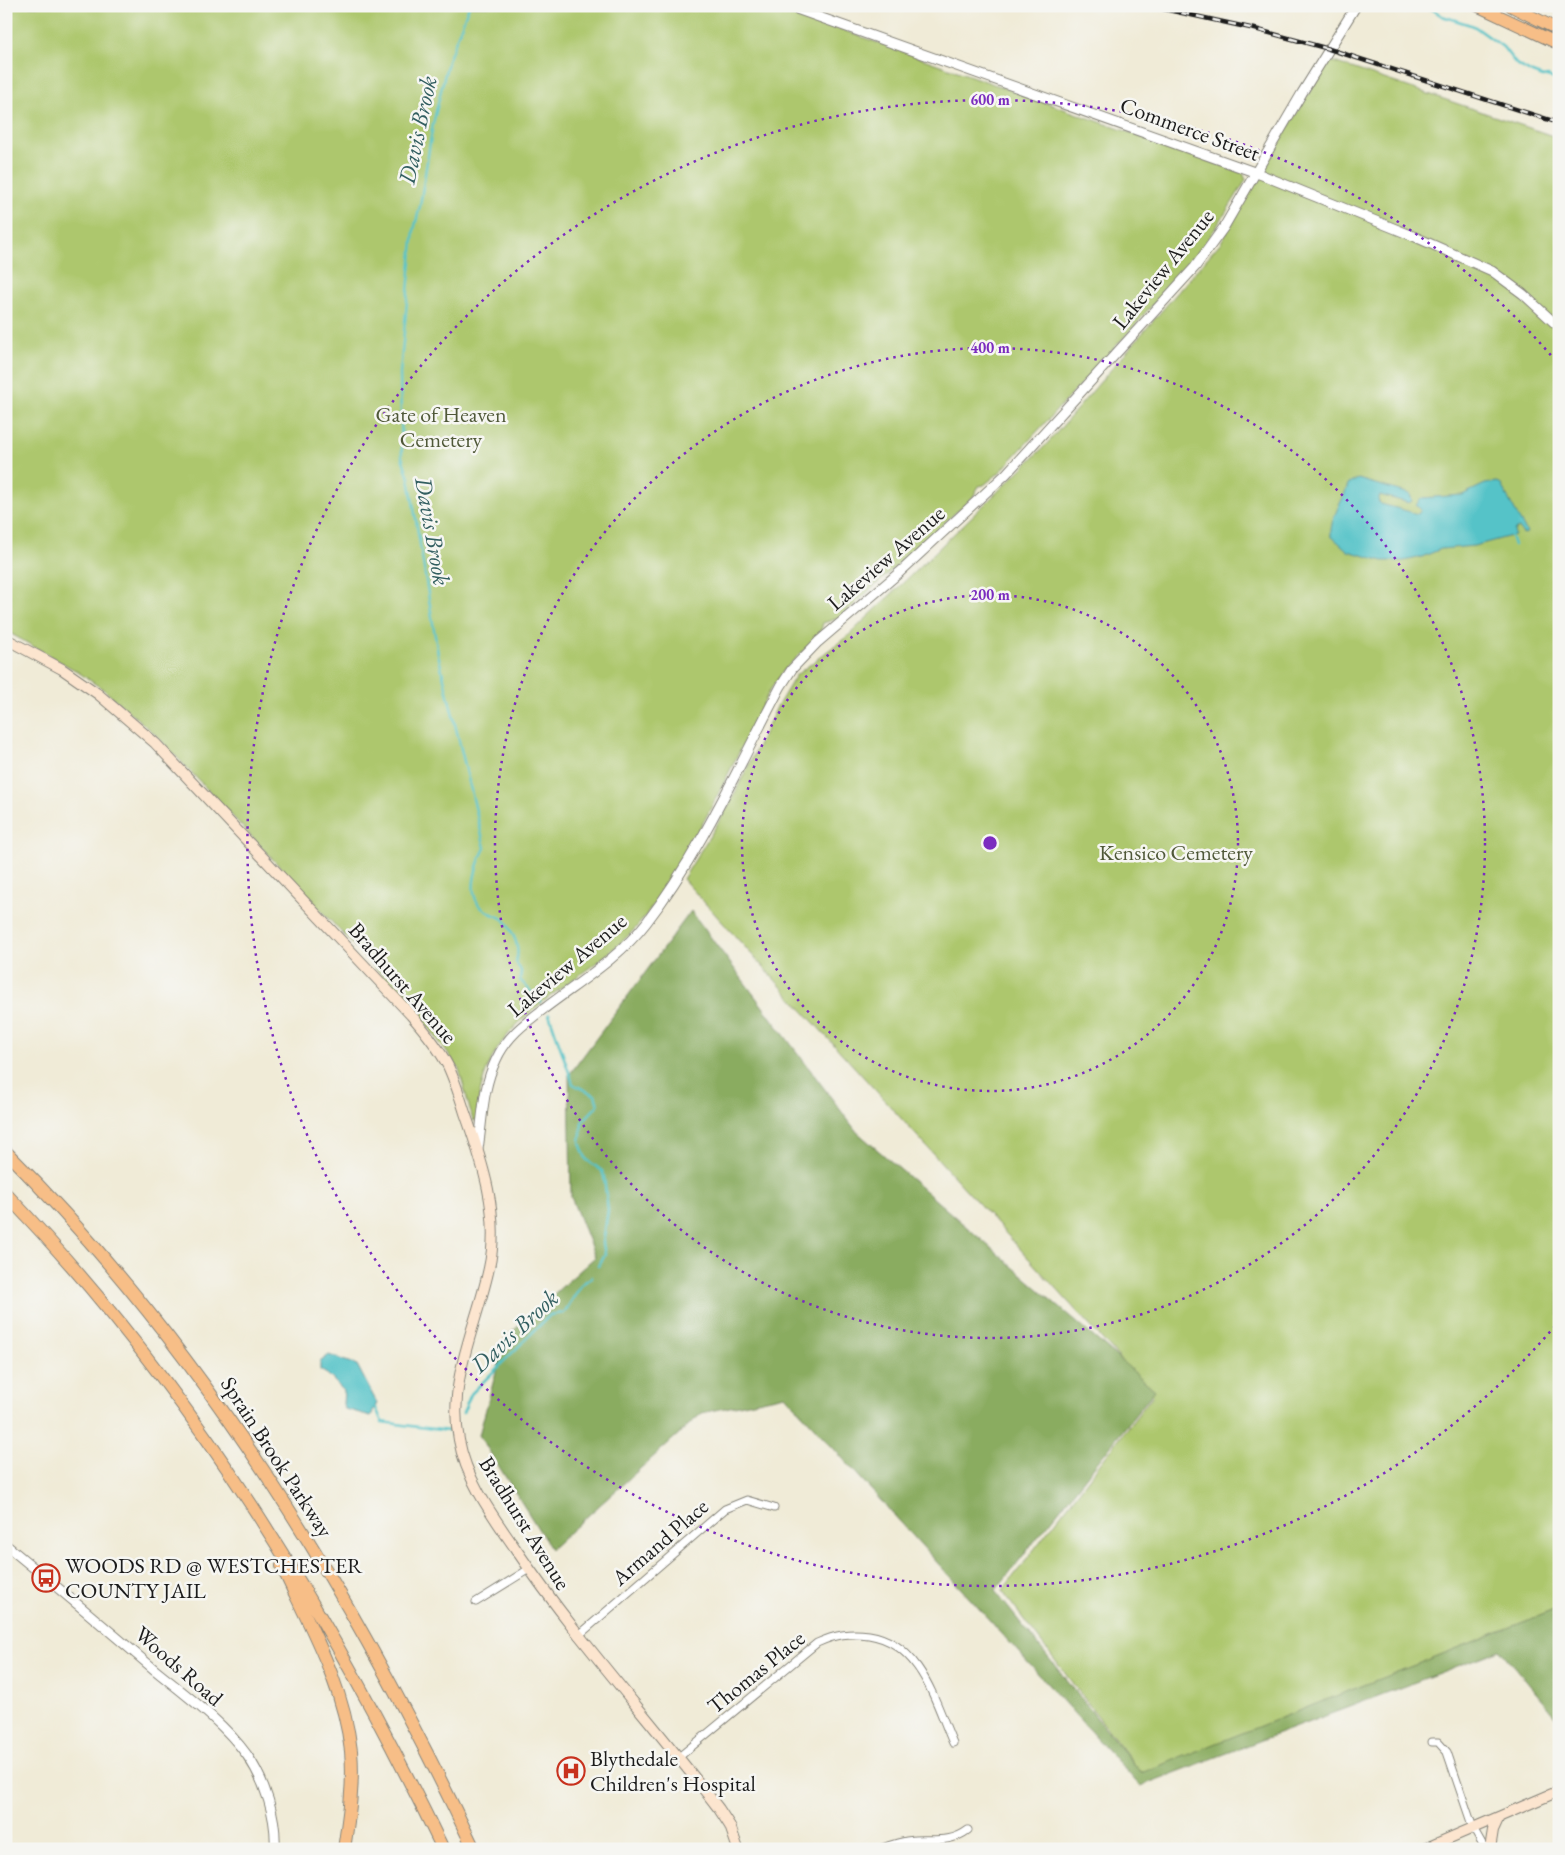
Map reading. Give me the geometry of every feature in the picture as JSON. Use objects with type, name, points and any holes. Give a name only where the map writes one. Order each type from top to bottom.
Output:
[{"type":"highway","points":[[1478,6],[1559,44]]},
{"type":"highway","points":[[1510,6],[1559,30]]},
{"type":"highway","name":"Sprain Brook Parkway","points":[[6,1152],[115,1269],[175,1344],[228,1416],[322,1563],[370,1646],[435,1769],[474,1849]]},
{"type":"highway","name":"Sprain Brook Parkway","points":[[6,1194],[70,1262],[140,1345],[199,1424],[258,1514],[348,1665],[443,1849]]},
{"type":"highway","points":[[258,1514],[328,1667],[342,1706],[350,1744],[352,1781],[344,1849]]},
{"type":"highway","points":[[435,1769],[480,1849]]},
{"type":"main road","name":"Bradhurst Avenue","points":[[6,639],[62,669],[98,694],[155,743],[411,1014],[433,1041],[448,1067],[478,1149],[492,1218],[493,1246],[484,1291],[457,1385],[455,1411],[458,1440],[466,1464],[476,1487],[529,1570],[578,1636],[679,1757],[730,1826],[738,1849]]},
{"type":"main road","points":[[1424,1849],[1559,1791]]},
{"type":"main road","points":[[1490,1849],[1493,1830],[1499,1817]]},
{"type":"main road","points":[[1435,1844],[1448,1849]]},
{"type":"street","name":"Commerce Street","points":[[788,6],[1257,173],[1413,236],[1492,271],[1522,294],[1559,327]]},
{"type":"street","name":"Lakeview Avenue","points":[[478,1149],[485,1089],[496,1059],[504,1045],[524,1024],[613,956],[645,925],[710,822],[780,686],[792,669],[818,642],[900,572],[1006,474],[1195,267],[1224,227],[1356,6]]},
{"type":"street","name":"Armand Place","points":[[578,1636],[725,1509],[747,1500],[774,1508]]},
{"type":"street","name":"Woods Road","points":[[6,1545],[192,1700],[239,1746],[248,1757],[262,1784],[271,1812],[276,1849]]},
{"type":"street","points":[[476,1602],[529,1570]]},
{"type":"street","name":"Thomas Place","points":[[679,1757],[817,1643],[829,1637],[850,1633],[872,1636],[894,1644],[916,1663],[926,1681],[953,1743]]},
{"type":"street","points":[[1432,1742],[1438,1742],[1447,1752],[1474,1828],[1485,1849]]},
{"type":"street","points":[[880,1849],[895,1843],[915,1840],[943,1841],[962,1835],[968,1830]]},
{"type":"green space","name":"Gate of Heaven Cemetery","points":[[6,6],[775,6],[1243,173],[1246,180],[1215,229],[1170,288],[999,473],[984,485],[979,486],[973,497],[839,618],[823,623],[820,634],[783,671],[769,692],[697,834],[665,888],[647,914],[627,937],[604,957],[554,993],[510,1033],[493,1057],[480,1093],[478,1119],[473,1121],[459,1069],[422,1018],[157,736],[104,690],[75,670],[6,631]]},
{"type":"green space","name":"Kensico Cemetery","points":[[1328,60],[1559,138],[1559,1608],[1142,1774],[1002,1591],[1153,1395],[683,879],[729,805],[777,707],[796,675],[849,635],[1046,445],[1221,242]]},
{"type":"green space","points":[[691,911],[857,1132],[1155,1390],[995,1591],[1141,1773],[1559,1608],[1559,1720],[1500,1650],[1140,1786],[785,1395],[702,1413],[551,1549],[479,1435],[505,1338],[595,1257],[571,1197],[569,1075]]},
{"type":"water","points":[[1358,479],[1410,494],[1412,501],[1409,503],[1380,495],[1378,501],[1381,504],[1418,514],[1421,510],[1416,505],[1422,498],[1462,495],[1485,484],[1497,482],[1500,483],[1527,533],[1523,534],[1519,528],[1514,530],[1515,535],[1474,546],[1441,549],[1422,557],[1404,561],[1383,561],[1348,551],[1331,536],[1331,529],[1334,516],[1348,484]]},
{"type":"water","points":[[329,1355],[357,1365],[377,1403],[371,1416],[345,1409],[343,1404],[344,1391],[327,1374],[320,1370],[320,1362]]},
{"type":"waterway","name":"Davis Brook","points":[[469,6],[448,61],[433,124],[420,206],[414,230],[400,373],[402,457],[409,478],[438,654],[485,848],[474,878],[474,894],[481,907],[505,920],[517,945],[516,962],[521,971],[520,980],[541,1002]]},
{"type":"waterway","name":"Davis Brook","points":[[1420,6],[1432,9],[1442,16],[1474,26],[1503,47],[1516,64],[1532,73],[1543,77],[1548,76],[1559,82]]},
{"type":"waterway","points":[[1511,536],[1514,545]]},
{"type":"waterway","name":"Davis Brook","points":[[549,1014],[573,1084],[595,1095],[598,1105],[582,1122],[580,1143],[586,1159],[602,1171],[604,1177],[608,1210],[603,1243],[605,1255],[598,1266]]},
{"type":"waterway","name":"Davis Brook","points":[[463,1413],[471,1394],[550,1315],[564,1313],[582,1284],[592,1277]]},
{"type":"waterway","name":"Davis Brook","points":[[376,1408],[382,1422],[448,1431]]},
{"type":"railway","points":[[1150,6],[1255,29],[1329,49],[1559,123]]},
{"type":"place","name":"WOODS RD @ WESTCHESTER COUNTY JAIL","points":[[46,1578]]},
{"type":"place","name":"Blythedale Children's Hospital","points":[[571,1771]]}]
